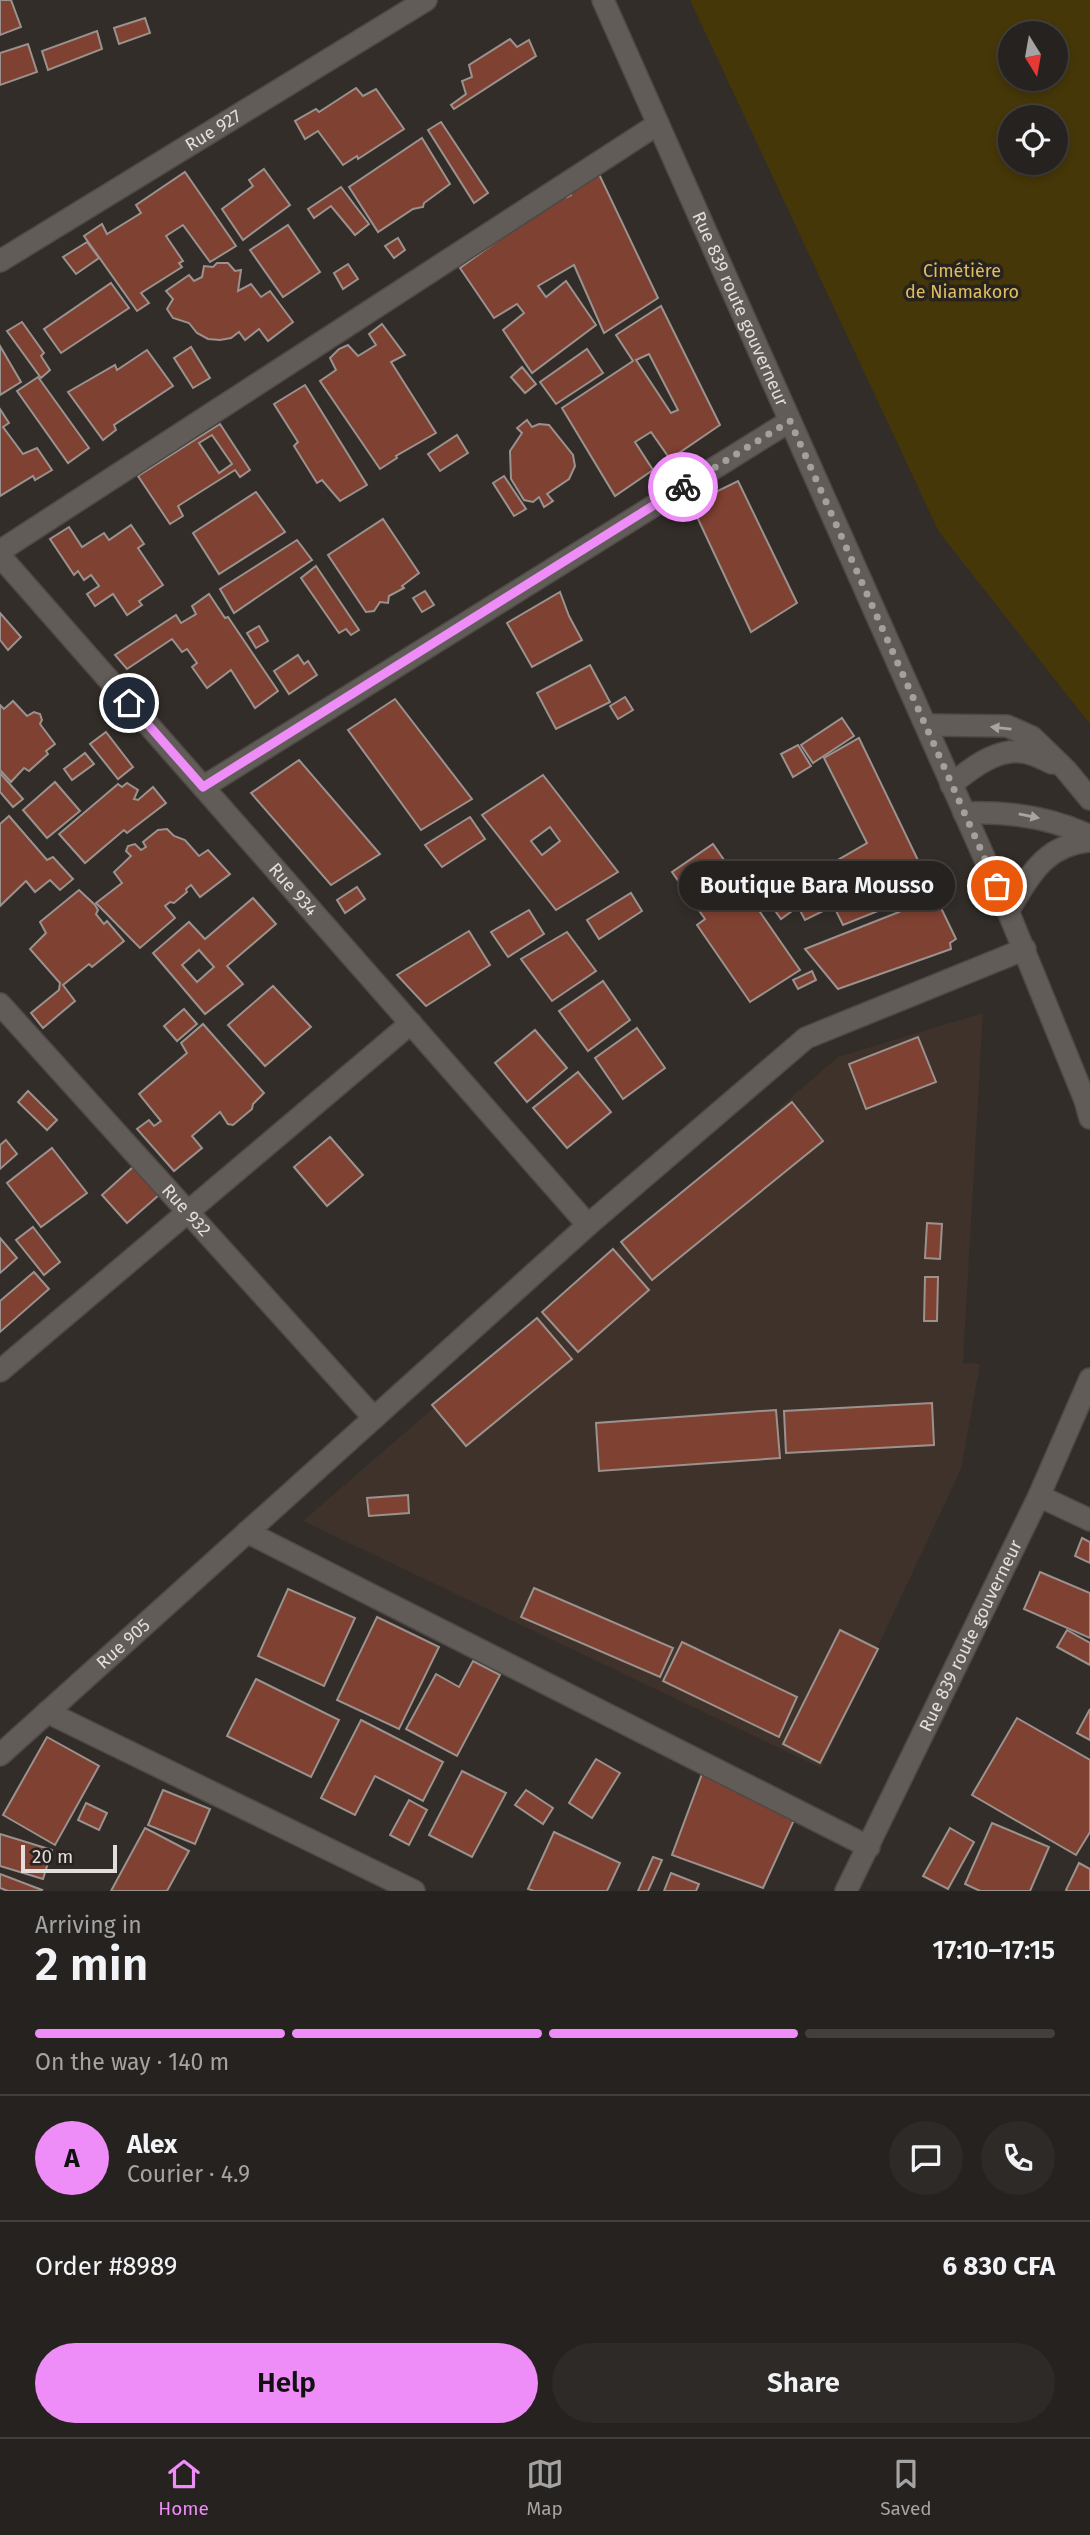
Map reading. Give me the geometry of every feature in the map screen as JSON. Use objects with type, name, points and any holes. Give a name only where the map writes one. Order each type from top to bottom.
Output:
[{"type":"street","name":"Rue 927","points":[[0,261],[426,0]]},
{"type":"street","name":"Rue 839 route gouverneur","points":[[603,0],[1025,949],[1090,1118]]},
{"type":"street","points":[[0,554],[658,124]]},
{"type":"street","points":[[203,787],[790,421]]},
{"type":"street","name":"Rue 934","points":[[0,554],[588,1225]]},
{"type":"street","points":[[926,726],[1007,726],[1032,737],[1066,770],[1090,799]]},
{"type":"street","points":[[951,785],[976,764],[1007,752],[1030,753],[1066,770]]},
{"type":"street","points":[[964,813],[1017,814],[1066,824],[1090,839]]},
{"type":"street","points":[[1008,911],[1032,871],[1048,856],[1073,842],[1090,839]]},
{"type":"street","name":"Rue 905","points":[[0,1755],[588,1225],[806,1038],[1025,949]]},
{"type":"street","name":"Rue 932","points":[[0,1004],[374,1418]]},
{"type":"street","points":[[0,1371],[411,1023]]},
{"type":"street","name":"Rue 839 route gouverneur","points":[[846,1891],[1039,1496],[1090,1379]]},
{"type":"street","points":[[1039,1496],[1090,1520]]},
{"type":"street","points":[[247,1532],[869,1847]]},
{"type":"street","points":[[47,1712],[414,1891]]},
{"type":"shaded area","points":[[983,1013],[963,1363],[980,1364],[961,1469],[821,1768],[303,1521],[838,1057]]},
{"type":"green space","name":"Cimétière de Niamakoro","points":[[690,0],[1090,0],[1090,724],[939,532]]},
{"type":"building","points":[[0,0],[11,0],[21,27],[0,35]]},
{"type":"building","points":[[145,18],[150,33],[119,44],[114,28]]},
{"type":"building","points":[[97,31],[102,49],[48,70],[42,51]]},
{"type":"building","points":[[510,39],[517,47],[529,40],[536,56],[454,109],[451,105],[466,94],[462,81],[472,77],[469,65]]},
{"type":"building","points":[[28,44],[37,72],[0,85],[0,53]]},
{"type":"building","points":[[356,88],[363,96],[376,89],[404,129],[358,159],[357,156],[343,165],[318,131],[305,139],[295,121],[316,109],[319,112]]},
{"type":"building","points":[[441,122],[488,193],[474,203],[428,130]]},
{"type":"building","points":[[422,138],[450,184],[424,203],[423,207],[413,209],[378,232],[349,187]]},
{"type":"building","points":[[264,169],[290,205],[243,240],[222,209],[253,186],[249,180]]},
{"type":"building","points":[[597,170],[658,298],[604,333],[574,265],[538,286],[546,297],[566,281],[596,325],[532,373],[503,330],[524,313],[517,304],[494,318],[460,268],[565,192],[567,197],[571,195],[569,189]]},
{"type":"building","points":[[185,172],[236,246],[210,262],[183,225],[166,236],[183,261],[179,263],[182,267],[141,293],[149,303],[137,311],[84,236],[102,224],[107,234],[141,213],[136,205]]},
{"type":"building","points":[[341,187],[369,224],[355,235],[331,206],[314,218],[308,209]]},
{"type":"building","points":[[288,225],[320,272],[283,297],[250,250]]},
{"type":"building","points":[[398,238],[405,250],[394,258],[385,246]]},
{"type":"building","points":[[87,242],[99,258],[76,274],[63,257]]},
{"type":"building","points":[[217,263],[228,263],[235,271],[241,270],[238,291],[251,284],[261,297],[270,291],[293,322],[268,341],[259,329],[245,340],[239,332],[231,338],[220,340],[208,339],[197,333],[189,323],[173,318],[167,309],[173,299],[166,291],[189,275],[194,281],[202,277],[204,266],[213,267]]},
{"type":"building","points":[[348,264],[358,279],[343,289],[334,273]]},
{"type":"building","points":[[111,283],[129,308],[61,353],[44,329]]},
{"type":"building","points":[[661,306],[720,425],[670,459],[651,432],[635,442],[653,470],[615,496],[562,408],[633,361],[616,335]],"holes":[[[649,354],[678,410],[671,413],[636,360]]]},
{"type":"building","points":[[22,322],[44,353],[41,356],[50,370],[41,378],[7,331]]},
{"type":"building","points":[[382,324],[405,355],[391,362],[436,433],[396,456],[397,458],[380,469],[320,381],[336,370],[330,358],[339,349],[348,345],[358,356],[376,345],[369,334]]},
{"type":"building","points":[[0,346],[21,382],[0,395]]},
{"type":"building","points":[[191,347],[210,378],[193,388],[174,358]]},
{"type":"building","points":[[587,349],[603,373],[556,404],[540,382]]},
{"type":"building","points":[[147,350],[173,386],[114,425],[116,430],[103,440],[68,392],[115,365],[117,370]]},
{"type":"building","points":[[522,367],[536,384],[525,393],[511,377]]},
{"type":"building","points":[[38,377],[89,448],[68,463],[17,391]]},
{"type":"building","points":[[305,385],[367,485],[340,501],[322,480],[317,483],[294,446],[298,442],[274,404]]},
{"type":"building","points":[[0,409],[9,423],[3,427],[23,454],[37,448],[52,470],[35,480],[33,476],[0,496]]},
{"type":"building","points":[[527,420],[532,427],[539,424],[549,425],[573,455],[575,466],[569,479],[547,494],[553,501],[544,507],[539,497],[533,502],[524,500],[511,479],[510,451],[522,433],[517,428]]},
{"type":"building","points":[[220,424],[250,470],[240,477],[235,470],[178,506],[183,516],[170,524],[138,476]],"holes":[[[212,435],[232,464],[219,473],[199,443]]]},
{"type":"building","points":[[457,435],[468,453],[440,471],[428,454]]},
{"type":"building","points":[[504,476],[526,509],[514,516],[493,483]]},
{"type":"building","points":[[738,481],[797,603],[751,632],[691,504]]},
{"type":"building","points":[[256,492],[285,532],[219,574],[193,533]]},
{"type":"building","points":[[383,519],[419,573],[402,586],[404,588],[389,596],[388,603],[380,602],[374,611],[366,612],[328,555]]},
{"type":"building","points":[[131,525],[144,544],[138,548],[163,585],[139,601],[142,605],[127,615],[113,594],[95,606],[87,594],[99,586],[91,575],[84,580],[78,571],[74,575],[50,539],[69,527],[82,547],[104,533],[109,540]]},
{"type":"building","points":[[297,540],[312,560],[234,613],[220,589]]},
{"type":"building","points":[[316,566],[359,630],[351,635],[346,629],[339,633],[301,578]]},
{"type":"building","points":[[425,591],[434,605],[422,612],[413,598]]},
{"type":"building","points":[[560,592],[582,640],[532,667],[507,623]]},
{"type":"building","points":[[209,594],[225,618],[228,617],[278,691],[255,708],[231,670],[207,688],[192,667],[197,663],[187,649],[182,652],[172,639],[127,669],[115,655],[176,615],[181,623],[196,614],[192,606]]},
{"type":"building","points":[[0,613],[21,637],[8,650],[0,640]]},
{"type":"building","points":[[259,626],[268,641],[256,648],[247,633]]},
{"type":"building","points":[[298,655],[304,664],[308,661],[317,675],[289,694],[274,671]]},
{"type":"building","points":[[590,665],[610,702],[556,729],[537,693]]},
{"type":"building","points":[[625,697],[633,710],[618,719],[610,706]]},
{"type":"building","points":[[395,699],[472,799],[421,830],[348,730]]},
{"type":"building","points":[[13,701],[27,716],[34,712],[40,714],[40,724],[55,744],[29,771],[24,768],[11,782],[0,770],[0,705],[4,709]]},
{"type":"building","points":[[842,718],[854,736],[813,763],[801,745]]},
{"type":"building","points":[[106,732],[133,767],[118,779],[90,744]]},
{"type":"building","points":[[859,738],[956,939],[950,943],[951,949],[838,989],[805,949],[899,912],[893,905],[843,925],[817,872],[867,843],[824,758]]},
{"type":"building","points":[[798,745],[811,766],[793,777],[781,754]]},
{"type":"building","points":[[85,753],[94,764],[72,780],[64,769]]},
{"type":"building","points":[[299,760],[380,854],[331,885],[251,793]]},
{"type":"building","points":[[0,773],[23,799],[13,807],[0,792]]},
{"type":"building","points":[[543,775],[618,872],[556,910],[482,815]],"holes":[[[550,827],[560,841],[542,855],[531,841]]]},
{"type":"building","points":[[55,782],[80,811],[47,838],[23,810]]},
{"type":"building","points":[[127,783],[138,790],[134,799],[138,800],[153,787],[166,803],[127,833],[124,830],[85,863],[59,834],[118,784],[122,787]]},
{"type":"building","points":[[9,816],[47,860],[53,857],[73,879],[60,890],[50,880],[35,892],[26,881],[0,906],[0,824]]},
{"type":"building","points":[[470,817],[485,839],[442,867],[425,845]]},
{"type":"building","points":[[167,829],[174,836],[185,840],[199,856],[208,850],[230,874],[200,897],[191,885],[174,903],[170,902],[165,906],[175,918],[140,948],[96,903],[122,883],[114,872],[131,856],[126,851],[128,846],[135,844],[141,850],[146,847],[143,842],[158,830]]},
{"type":"building","points":[[713,844],[800,970],[750,1002],[697,925],[705,919],[672,872]]},
{"type":"building","points":[[357,887],[365,899],[345,913],[337,900]]},
{"type":"building","points":[[774,887],[792,911],[781,919],[764,895]]},
{"type":"building","points":[[79,890],[95,905],[98,910],[96,914],[104,924],[107,921],[124,941],[92,967],[89,964],[63,985],[75,1001],[43,1028],[31,1013],[59,990],[60,983],[30,949],[46,933],[40,922]]},
{"type":"building","points":[[812,891],[823,911],[805,920],[795,901]]},
{"type":"building","points":[[631,893],[642,911],[599,939],[587,920]]},
{"type":"building","points":[[253,898],[276,924],[227,966],[243,984],[205,1014],[153,953],[189,922],[205,939]],"holes":[[[199,950],[214,967],[197,982],[182,965]]]},
{"type":"building","points":[[529,910],[544,934],[508,957],[491,932]]},
{"type":"building","points":[[469,931],[490,965],[426,1006],[397,975]]},
{"type":"building","points":[[567,932],[596,971],[552,1001],[521,959]]},
{"type":"building","points":[[812,971],[816,980],[798,989],[793,980]]},
{"type":"building","points":[[603,981],[630,1020],[588,1051],[559,1011]]},
{"type":"building","points":[[273,986],[311,1027],[265,1066],[228,1025]]},
{"type":"building","points":[[184,1009],[197,1024],[177,1041],[164,1026]]},
{"type":"building","points":[[203,1024],[264,1093],[253,1104],[252,1109],[233,1125],[228,1124],[220,1112],[192,1136],[202,1148],[174,1171],[137,1129],[149,1120],[154,1126],[161,1121],[139,1094],[187,1053],[181,1043]]},
{"type":"building","points":[[637,1028],[665,1068],[623,1099],[595,1058]]},
{"type":"building","points":[[535,1030],[567,1068],[527,1102],[495,1063]]},
{"type":"building","points":[[918,1037],[936,1082],[866,1109],[849,1064]]},
{"type":"building","points":[[578,1072],[611,1112],[567,1148],[533,1108]]},
{"type":"building","points":[[28,1091],[57,1120],[47,1130],[18,1102]]},
{"type":"building","points":[[792,1102],[823,1141],[652,1280],[621,1242]]},
{"type":"building","points":[[330,1137],[363,1175],[327,1206],[294,1167]]},
{"type":"building","points":[[6,1140],[17,1154],[0,1169],[0,1145]]},
{"type":"building","points":[[52,1148],[87,1193],[41,1227],[7,1183]]},
{"type":"building","points":[[133,1167],[159,1195],[127,1223],[102,1195]]},
{"type":"building","points":[[927,1223],[942,1224],[940,1259],[925,1258]]},
{"type":"building","points":[[33,1227],[60,1262],[44,1275],[16,1240]]},
{"type":"building","points":[[0,1238],[17,1258],[0,1273]]},
{"type":"building","points":[[613,1249],[649,1290],[578,1352],[542,1312]]},
{"type":"building","points":[[34,1272],[49,1289],[0,1332],[0,1301]]},
{"type":"building","points":[[925,1277],[938,1277],[937,1321],[924,1321]]},
{"type":"building","points":[[537,1318],[572,1359],[466,1446],[432,1405]]},
{"type":"building","points":[[932,1403],[934,1445],[786,1453],[784,1411]]},
{"type":"building","points":[[776,1410],[780,1458],[599,1471],[596,1423]]},
{"type":"building","points":[[408,1495],[409,1513],[369,1516],[367,1498]]},
{"type":"building","points":[[1082,1538],[1090,1542],[1090,1563],[1075,1556]]},
{"type":"building","points":[[1040,1572],[1090,1593],[1090,1638],[1024,1609]]},
{"type":"building","points":[[534,1588],[673,1648],[660,1677],[521,1617]]},
{"type":"building","points":[[288,1589],[355,1618],[324,1686],[258,1656]]},
{"type":"building","points":[[377,1617],[439,1647],[399,1729],[337,1700]]},
{"type":"building","points":[[840,1630],[878,1649],[820,1763],[783,1744]]},
{"type":"building","points":[[1067,1630],[1090,1643],[1090,1665],[1057,1647]]},
{"type":"building","points":[[682,1642],[797,1697],[779,1737],[663,1681]]},
{"type":"building","points":[[473,1661],[500,1675],[457,1756],[406,1729],[436,1674],[459,1687]]},
{"type":"building","points":[[256,1679],[339,1720],[311,1777],[227,1736]]},
{"type":"building","points":[[1090,1709],[1090,1740],[1077,1733]]},
{"type":"building","points":[[1017,1718],[1090,1760],[1090,1832],[1076,1855],[972,1795]]},
{"type":"building","points":[[361,1720],[443,1762],[423,1801],[375,1776],[355,1815],[321,1798]]},
{"type":"building","points":[[47,1737],[99,1766],[55,1845],[3,1815]]},
{"type":"building","points":[[596,1759],[620,1773],[592,1818],[569,1803]]},
{"type":"building","points":[[462,1771],[506,1793],[472,1857],[429,1835]]},
{"type":"building","points":[[702,1774],[794,1820],[763,1888],[672,1855]]},
{"type":"building","points":[[163,1790],[210,1809],[195,1844],[148,1825]]},
{"type":"building","points":[[526,1790],[553,1808],[543,1824],[515,1805]]},
{"type":"building","points":[[409,1800],[427,1810],[409,1845],[390,1835]]},
{"type":"building","points":[[86,1803],[107,1813],[99,1830],[78,1820]]},
{"type":"building","points":[[992,1823],[1049,1847],[1030,1891],[980,1891],[965,1884]]},
{"type":"building","points":[[145,1828],[189,1851],[167,1891],[111,1891]]},
{"type":"building","points":[[950,1828],[974,1842],[948,1889],[923,1876]]},
{"type":"building","points":[[554,1832],[620,1863],[607,1891],[528,1889]]},
{"type":"building","points":[[0,1834],[52,1850],[43,1879],[0,1866]]},
{"type":"building","points":[[653,1857],[662,1860],[648,1891],[638,1891]]},
{"type":"building","points":[[1079,1863],[1090,1869],[1090,1891],[1068,1891],[1066,1890]]},
{"type":"building","points":[[671,1873],[699,1884],[696,1891],[664,1891]]},
{"type":"building","points":[[0,1874],[42,1890],[8,1891],[0,1888]]},
{"type":"way so far","points":[[683,487],[790,421],[997,886]]},
{"type":"place","name":"Boutique Bara Mousso","points":[[997,886]]},
{"type":"route","points":[[129,703],[203,787],[683,487]]}]
